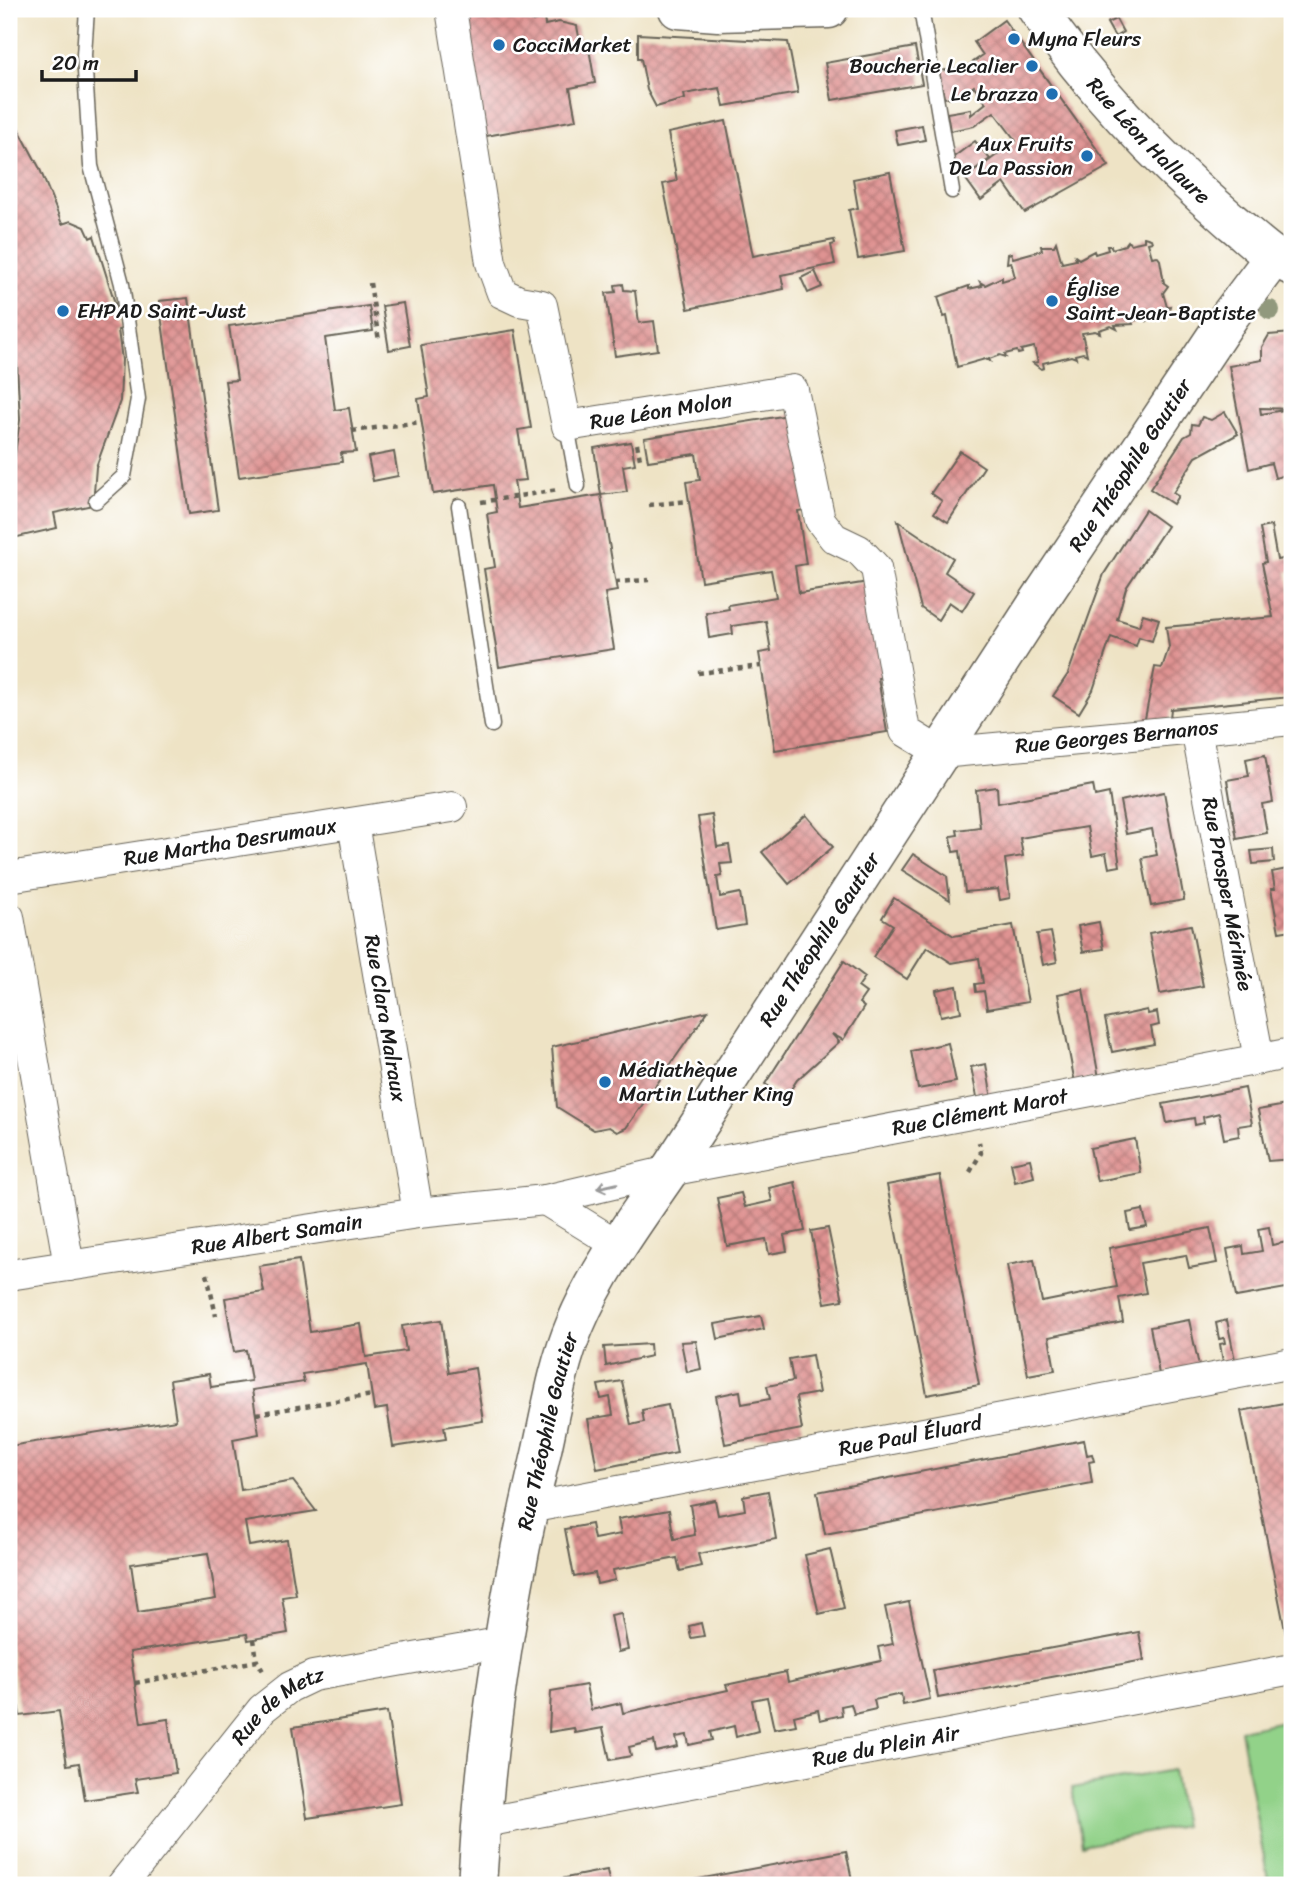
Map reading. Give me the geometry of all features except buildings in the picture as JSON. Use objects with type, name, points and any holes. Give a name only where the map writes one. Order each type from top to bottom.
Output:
[{"type":"street","name":"Rue Léon Molon","points":[[451,9],[491,263],[502,293],[519,301],[542,306],[567,426],[793,390],[820,520],[834,538],[859,550],[876,568],[905,730],[941,753]]},
{"type":"street","points":[[678,9],[718,12],[829,9]]},
{"type":"street","name":"Rue Léon Hallaure","points":[[1037,9],[1105,97],[1199,194],[1283,262]]},
{"type":"street","name":"Rue Théophile Gautier","points":[[477,1885],[480,1823],[504,1642],[528,1508],[575,1326],[618,1245],[1231,314],[1283,262]]},
{"type":"street","name":"Rue Georges Bernanos","points":[[941,753],[1292,720]]},
{"type":"street","name":"Rue Prosper Mérimée","points":[[1196,729],[1259,1059]]},
{"type":"street","name":"Rue Martha Desrumaux","points":[[9,877],[452,807]]},
{"type":"street","name":"Rue Clara Malraux","points":[[353,823],[418,1213]]},
{"type":"street","points":[[9,918],[69,1266]]},
{"type":"street","name":"Rue Clément Marot","points":[[545,1200],[669,1171],[1292,1053]]},
{"type":"street","points":[[545,1200],[618,1245]]},
{"type":"street","name":"Rue Albert Samain","points":[[9,1275],[418,1213],[545,1200]]},
{"type":"street","name":"Rue Paul Éluard","points":[[528,1508],[1292,1363]]},
{"type":"street","name":"Rue de Metz","points":[[122,1885],[262,1709],[279,1695],[313,1676],[504,1642]]},
{"type":"street","name":"Rue du Plein Air","points":[[480,1823],[1292,1669]]},
{"type":"lane","points":[[87,9],[84,55],[91,166],[122,284],[138,399],[124,476],[96,500]]},
{"type":"lane","points":[[921,9],[952,191]]},
{"type":"lane","points":[[567,426],[578,486]]},
{"type":"lane","points":[[459,506],[492,725]]},
{"type":"path","points":[[370,283],[379,341]]},
{"type":"path","points":[[352,431],[421,422]]},
{"type":"path","points":[[459,506],[578,486]]},
{"type":"path","points":[[649,505],[689,501]]},
{"type":"path","points":[[615,582],[649,580]]},
{"type":"path","points":[[698,673],[761,666]]},
{"type":"path","points":[[205,1264],[216,1316]]},
{"type":"path","points":[[256,1414],[372,1395]]},
{"type":"path","points":[[254,1639],[257,1661],[279,1695]]},
{"type":"path","points":[[135,1683],[257,1661]]},
{"type":"green space","points":[[1292,1719],[1292,1885],[1269,1885],[1240,1730]]},
{"type":"green space","points":[[1173,1770],[1183,1826],[1082,1845],[1072,1788]]},
{"type":"place","name":"Myna Fleurs","points":[[1014,39]]},
{"type":"place","name":"CocciMarket","points":[[499,45]]},
{"type":"place","name":"Boucherie Lecalier","points":[[1032,66]]},
{"type":"place","name":"Le brazza","points":[[1052,94]]},
{"type":"place","name":"Aux Fruits De La Passion","points":[[1087,156]]},
{"type":"place","name":"Église Saint-Jean-Baptiste","points":[[1052,301]]},
{"type":"place","name":"EHPAD Saint-Just","points":[[63,311]]},
{"type":"place","name":"Médiathèque Martin Luther King","points":[[605,1082]]}]
